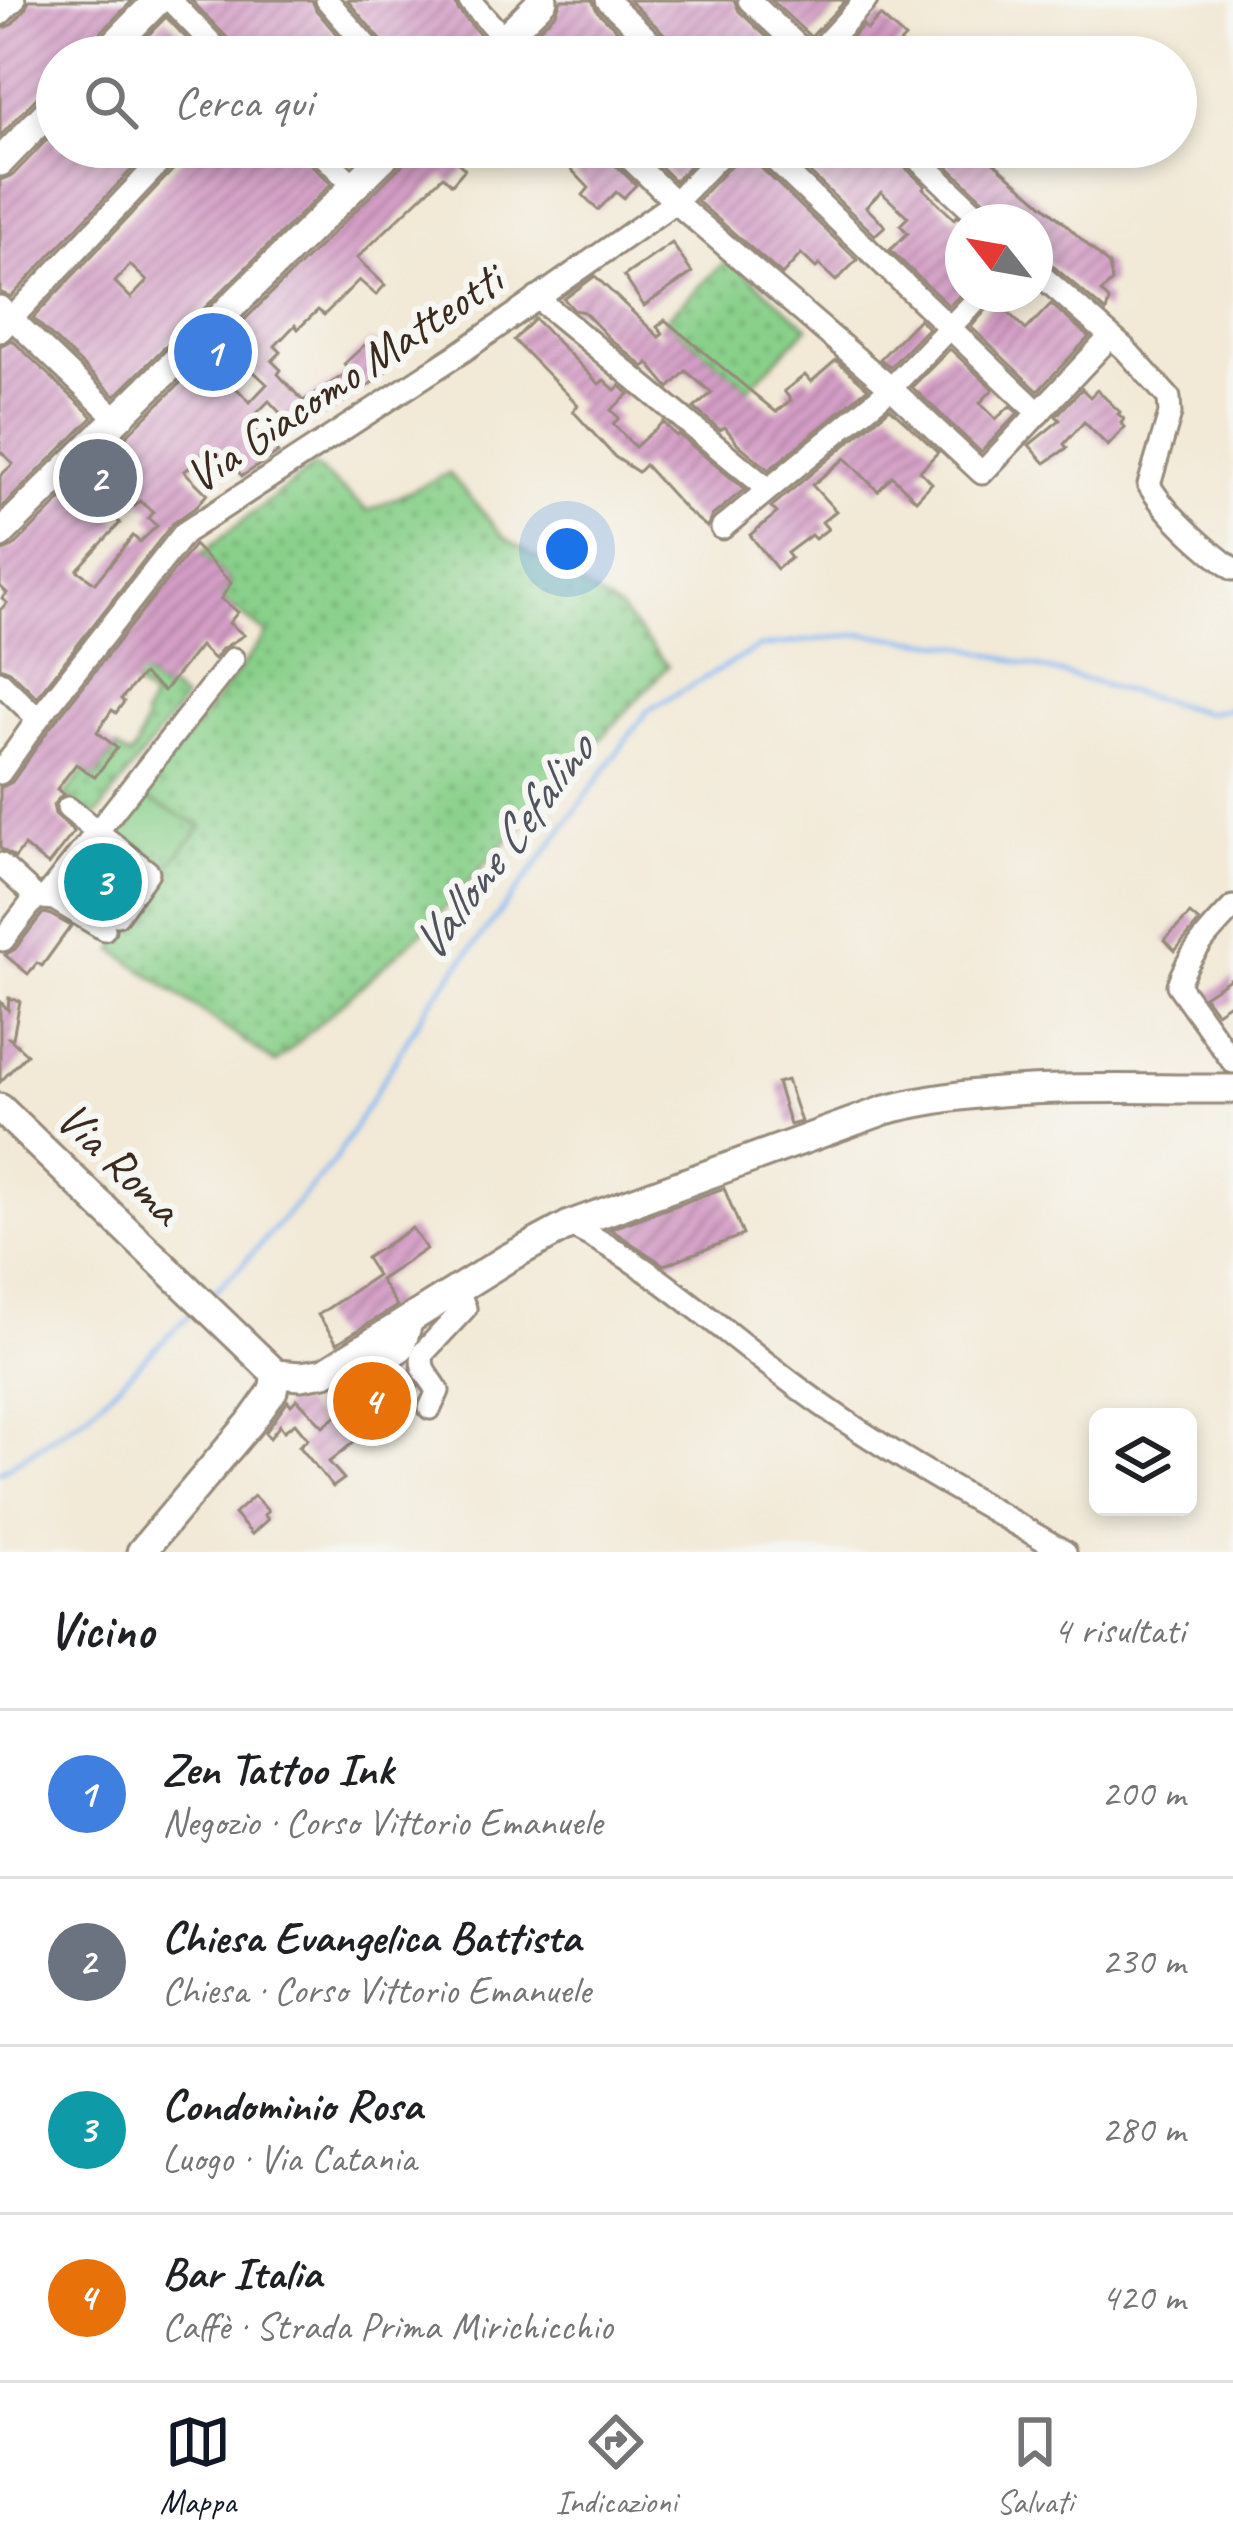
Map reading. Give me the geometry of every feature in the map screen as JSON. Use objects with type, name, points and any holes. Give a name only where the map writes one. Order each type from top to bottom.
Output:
[{"type":"main road","points":[[123,36],[158,0]]},
{"type":"main road","points":[[516,36],[543,0]]},
{"type":"main road","points":[[0,162],[36,125]]},
{"type":"main road","points":[[0,534],[372,168]]},
{"type":"main road","points":[[141,1552],[250,1424],[273,1391],[276,1374],[325,1372],[569,1225],[885,1109],[925,1099],[998,1091],[1233,1089]]},
{"type":"main road","name":"Via Roma","points":[[0,1108],[276,1374]]},
{"type":"street","points":[[0,14],[14,0]]},
{"type":"street","points":[[170,0],[205,36]]},
{"type":"street","points":[[327,0],[358,36]]},
{"type":"street","points":[[470,0],[495,36]]},
{"type":"street","points":[[607,0],[645,36]]},
{"type":"street","points":[[749,0],[789,36]]},
{"type":"street","points":[[832,36],[866,0]]},
{"type":"street","points":[[117,419],[4,319],[153,168]]},
{"type":"street","points":[[336,168],[354,186]]},
{"type":"street","points":[[639,168],[982,473],[1110,337]]},
{"type":"street","name":"Via Giacomo Matteotti","points":[[0,773],[184,533],[443,364],[674,202],[707,168]]},
{"type":"street","points":[[783,168],[1039,413]]},
{"type":"street","points":[[927,168],[966,204]]},
{"type":"street","points":[[1053,286],[1125,349],[1169,398],[1170,414],[1149,485],[1156,498],[1233,569]]},
{"type":"street","points":[[537,298],[768,489]]},
{"type":"street","points":[[722,528],[891,388],[965,312]]},
{"type":"street","points":[[1,939],[97,831],[233,659]]},
{"type":"street","points":[[0,682],[38,719]]},
{"type":"street","points":[[0,865],[40,897],[110,922],[148,872],[68,808]]},
{"type":"street","points":[[1233,907],[1204,937],[1178,985],[1233,1062]]},
{"type":"street","points":[[569,1225],[600,1239],[878,1443],[1065,1552]]},
{"type":"street","points":[[430,1408],[438,1391],[421,1360],[465,1308],[458,1289]]},
{"type":"green space","points":[[728,259],[808,327],[748,389],[665,320]]},
{"type":"green space","points":[[314,466],[368,511],[449,473],[504,537],[620,610],[668,666],[425,929],[275,1063],[114,950],[126,932],[117,925],[148,882],[153,885],[201,826],[142,797],[267,634],[221,599],[231,583],[202,553]]},
{"type":"green space","points":[[132,665],[163,691],[167,687],[184,700],[94,819],[65,795],[85,770],[96,777],[117,748],[130,757],[137,746],[152,699],[124,676]]},
{"type":"green space","points":[[142,797],[202,826],[165,870],[114,833]]},
{"type":"building","points":[[29,0],[133,0],[97,36],[36,36],[36,98],[0,136],[0,29],[25,10]]},
{"type":"building","points":[[191,0],[312,0],[338,36],[225,36]]},
{"type":"building","points":[[347,0],[454,0],[481,36],[378,36]]},
{"type":"building","points":[[561,0],[592,0],[623,36],[532,36],[556,13]]},
{"type":"building","points":[[629,0],[734,0],[766,36],[667,36]]},
{"type":"building","points":[[771,0],[846,0],[810,36]]},
{"type":"building","points":[[880,16],[903,36],[853,36],[863,25],[867,30]]},
{"type":"building","points":[[166,17],[184,36],[147,36]]},
{"type":"building","points":[[36,151],[36,168],[133,168],[11,297],[0,292],[0,180],[13,175]]},
{"type":"building","points":[[175,168],[314,168],[331,184],[115,396],[33,318]],"holes":[[[130,265],[147,281],[131,298],[115,282]]]},
{"type":"building","points":[[399,168],[465,169],[452,184],[443,176],[357,258],[385,285],[376,295],[359,280],[324,315],[318,310],[298,329],[295,325],[275,346],[281,352],[272,361],[303,401],[350,371],[344,364],[370,340],[395,360],[365,388],[297,431],[269,401],[248,422],[278,453],[242,476],[227,459],[220,464],[205,448],[197,463],[184,471],[207,494],[172,524],[37,697],[0,667],[0,610],[7,603],[2,598],[7,593],[0,586],[0,552],[13,547]],"holes":[[[252,370],[267,384],[250,402],[235,387]],[[127,498],[135,506],[140,501],[153,512],[148,518],[157,526],[140,542],[133,536],[95,583],[77,570],[120,523],[109,513]]]},
{"type":"building","points":[[570,168],[618,168],[636,185],[623,198],[616,192],[598,210],[583,195],[589,188]]},
{"type":"building","points":[[662,168],[687,168],[675,181]]},
{"type":"building","points":[[728,168],[761,168],[857,260],[836,281],[801,254],[782,275],[697,201]]},
{"type":"building","points":[[805,168],[906,168],[925,186],[945,210],[945,302],[890,250],[908,233],[900,225],[908,217],[881,192],[866,207],[885,226],[875,235]]},
{"type":"building","points":[[949,168],[1000,168],[1042,204],[988,204]]},
{"type":"building","points":[[1053,213],[1109,265],[1112,282],[1101,292],[1109,300],[1106,312],[1053,266]]},
{"type":"building","points":[[672,243],[692,273],[644,306],[624,276]]},
{"type":"building","points":[[595,276],[659,337],[663,334],[657,327],[665,320],[776,412],[791,400],[784,391],[805,375],[811,382],[836,360],[868,388],[769,470],[725,427],[720,430],[694,408],[712,393],[686,371],[669,388],[648,363],[644,367],[564,299]]},
{"type":"building","points":[[1053,306],[1089,337],[1038,391],[971,327],[984,312],[1007,312],[1026,330],[1043,312],[1053,312]]},
{"type":"building","points":[[535,319],[599,384],[604,380],[629,394],[611,410],[619,418],[613,424],[635,447],[663,422],[745,489],[712,516],[707,527],[645,465],[638,472],[615,457],[573,411],[578,405],[514,340]]},
{"type":"building","points":[[919,319],[928,328],[890,367],[880,359]]},
{"type":"building","points":[[12,340],[93,417],[0,509],[0,476],[13,464],[0,451],[0,346]]},
{"type":"building","points":[[950,349],[993,389],[980,403],[996,419],[1010,406],[1018,413],[981,452],[912,387]]},
{"type":"building","points":[[1082,389],[1090,397],[1097,390],[1120,412],[1125,427],[1108,446],[1084,422],[1064,444],[1067,448],[1045,463],[1029,445],[1060,420],[1056,416]]},
{"type":"building","points":[[890,408],[938,452],[920,471],[932,483],[916,500],[892,476],[878,491],[845,458],[812,485],[836,511],[822,522],[828,529],[787,553],[791,558],[777,569],[750,535],[777,513],[771,507]]},
{"type":"building","points":[[194,545],[231,583],[221,599],[238,612],[229,623],[244,635],[214,659],[200,646],[164,691],[143,674],[97,732],[117,748],[95,777],[76,764],[57,789],[63,794],[53,805],[55,814],[74,832],[48,865],[24,846],[15,858],[0,848],[0,788],[12,782]]},
{"type":"building","points":[[100,853],[128,875],[103,911],[70,890]]},
{"type":"building","points":[[43,913],[71,926],[42,966],[37,963],[28,974],[5,955]]},
{"type":"building","points":[[1190,914],[1199,922],[1175,951],[1165,940]]},
{"type":"building","points":[[1233,977],[1233,1001],[1216,1012],[1204,996]]},
{"type":"building","points":[[9,998],[20,1001],[13,1038],[9,1038],[27,1054],[0,1082],[0,1001],[8,1010]]},
{"type":"building","points":[[787,1080],[801,1122],[790,1125],[777,1083]]},
{"type":"building","points":[[724,1188],[743,1235],[664,1265],[610,1229]]},
{"type":"building","points":[[412,1228],[426,1249],[380,1280],[397,1306],[337,1343],[318,1315],[377,1275],[366,1258]]},
{"type":"building","points":[[403,1367],[404,1384],[411,1377],[418,1387],[386,1413],[381,1407],[364,1421],[370,1429],[329,1462],[344,1479],[333,1487],[299,1446],[308,1439],[295,1423],[284,1431],[280,1425],[270,1438],[265,1433],[288,1401],[291,1405],[297,1399],[323,1426],[351,1405],[354,1408]]},
{"type":"building","points":[[254,1496],[268,1511],[264,1515],[268,1519],[252,1534],[234,1514]]},
{"type":"waterway","name":"Vallone Cefalino","points":[[210,1296],[335,1160],[428,1005],[647,711],[759,647],[863,634],[961,646],[1206,713],[1233,708]]},
{"type":"waterway","name":"Vallone Cefalino","points":[[0,1472],[85,1416],[193,1312]]},
{"type":"place","name":"Zen Tattoo Ink","points":[[213,352]]},
{"type":"place","name":"Chiesa Evangelica Battista","points":[[98,478]]},
{"type":"place","name":"Condominio Rosa","points":[[103,882]]},
{"type":"place","name":"Bar Italia","points":[[372,1401]]}]
